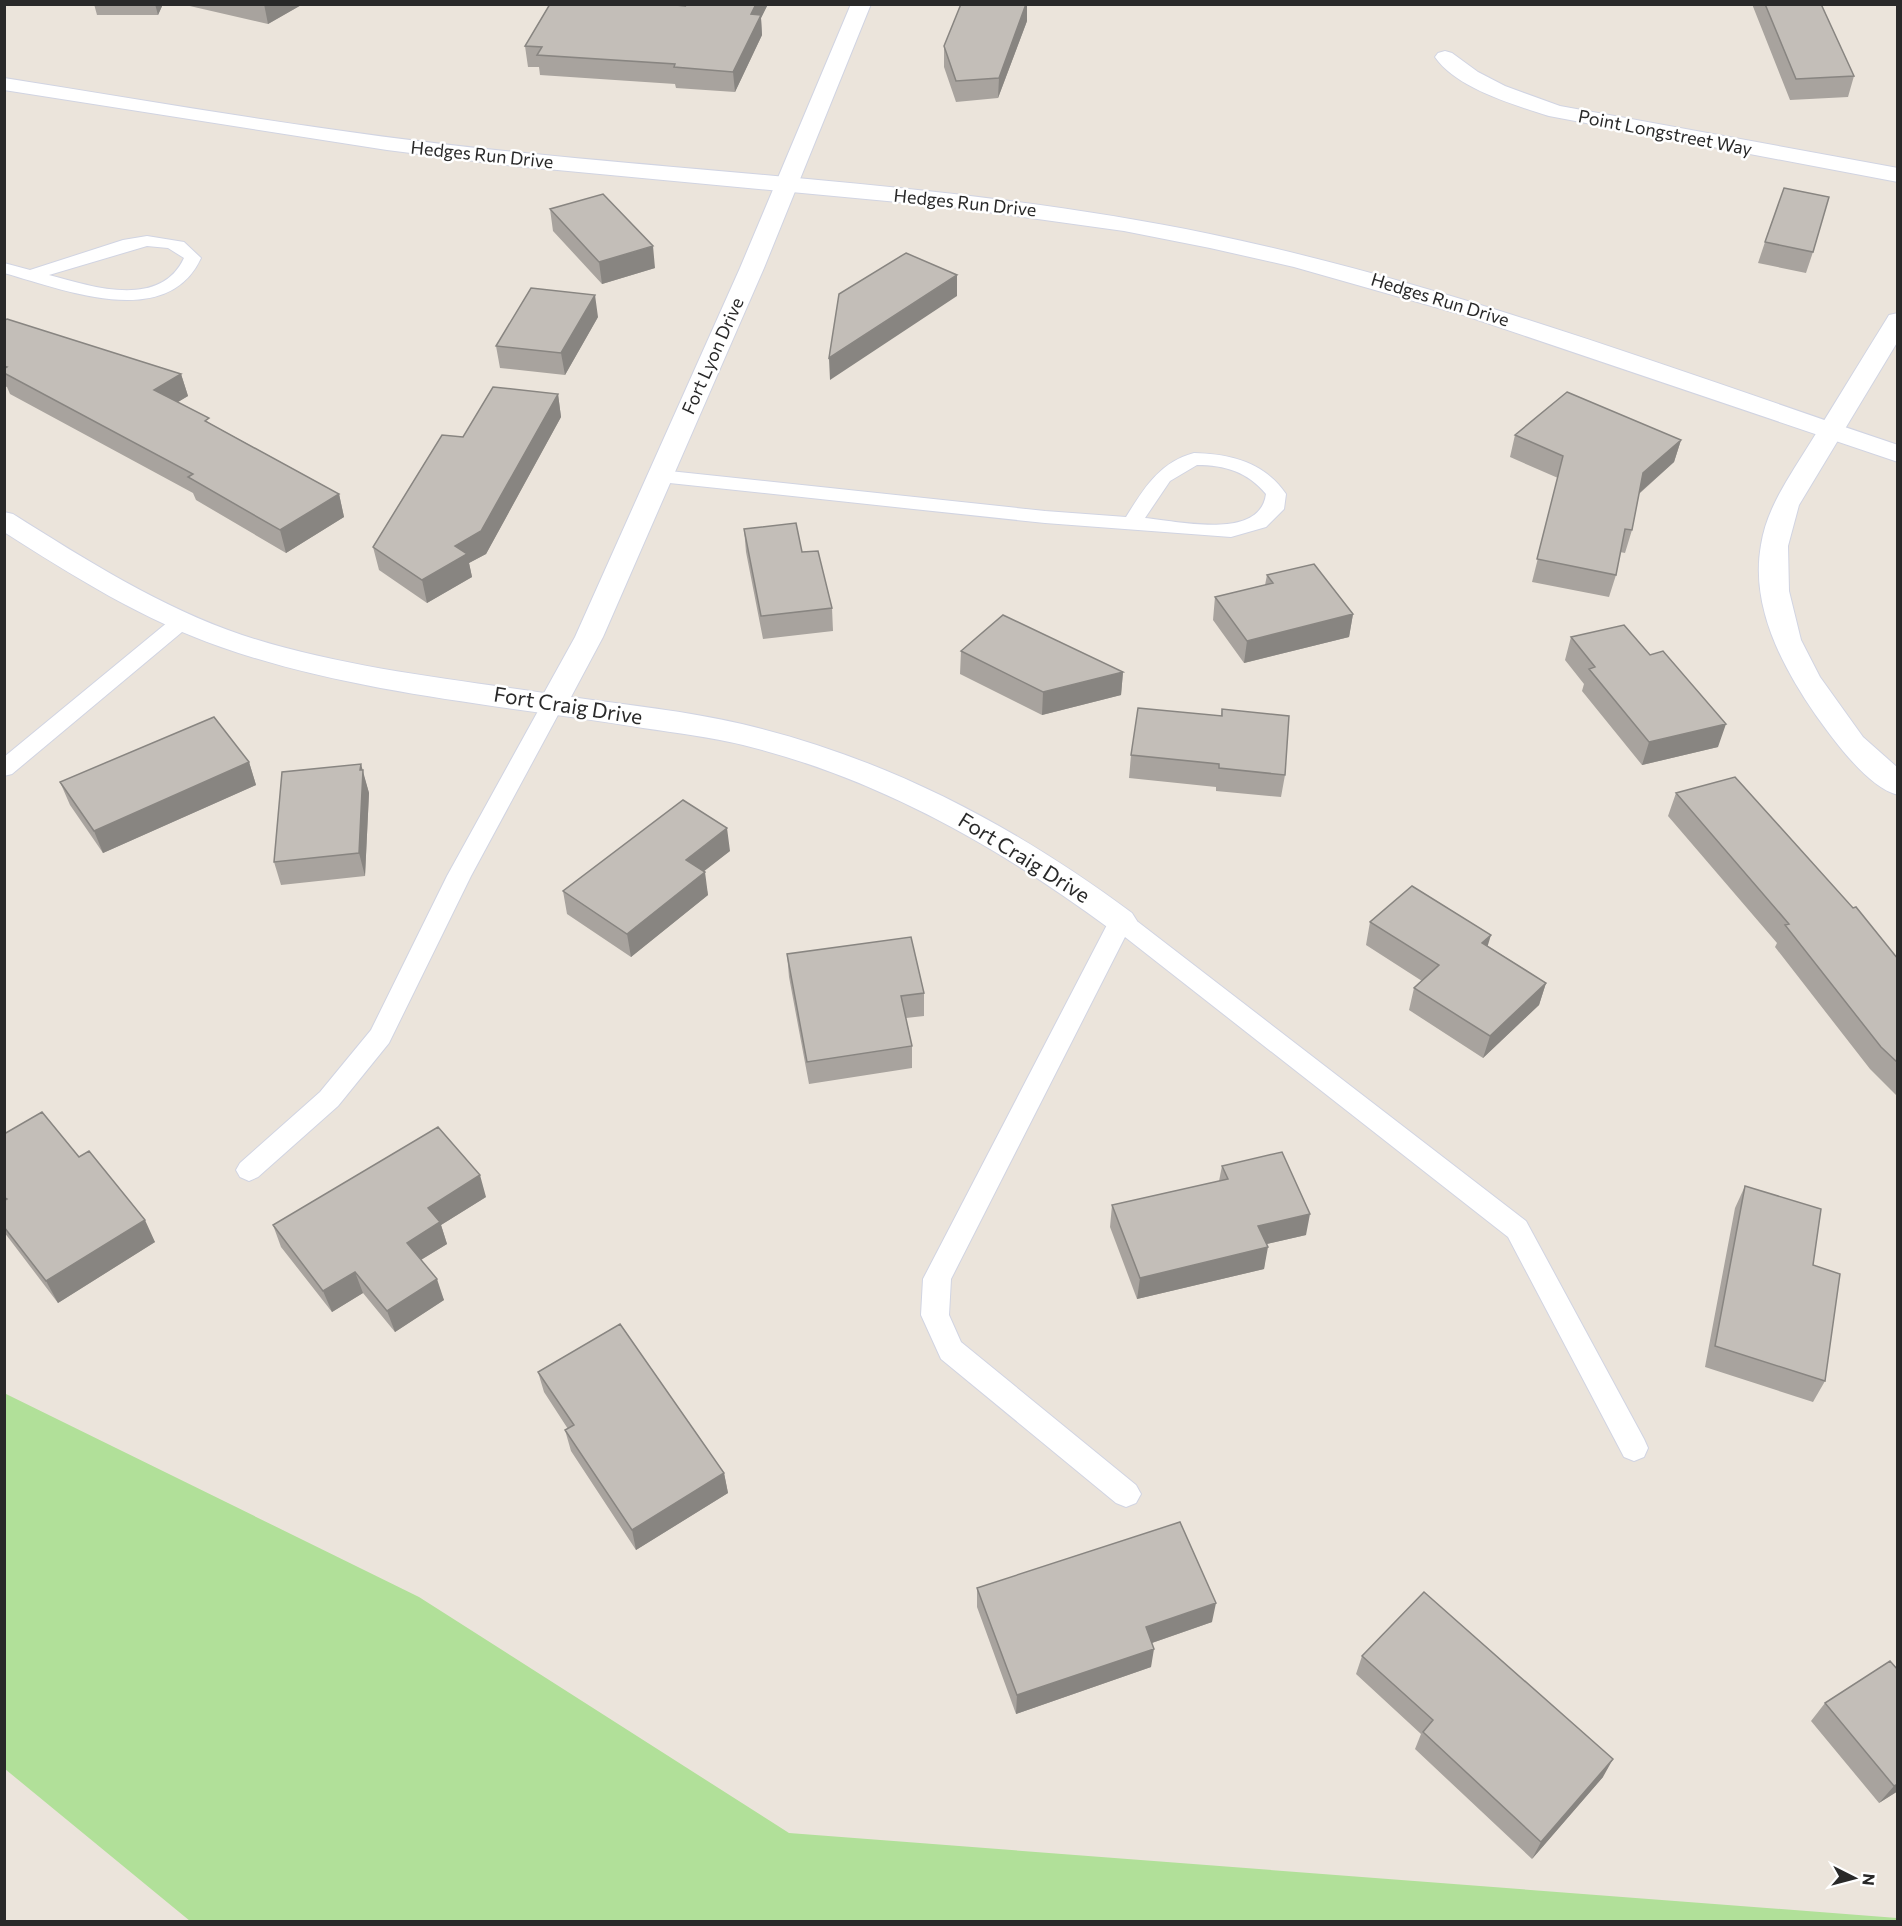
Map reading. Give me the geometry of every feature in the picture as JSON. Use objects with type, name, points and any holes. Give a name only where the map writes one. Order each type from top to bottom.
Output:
[{"type":"street","name":"Fort Lyon Drive","points":[[554,702],[589,638],[786,185],[861,4]]},
{"type":"street","name":"Point Longstreet Way","points":[[1445,57],[1484,85],[1517,100],[1556,112],[1898,175]]},
{"type":"street","name":"Hedges Run Drive","points":[[4,84],[385,144],[520,160],[954,200],[1070,215],[1210,240],[1323,267],[1459,304],[1898,454]]},
{"type":"street","points":[[1898,320],[1786,505],[1774,546],[1775,591],[1787,640],[1807,680],[1852,744],[1898,785]]},
{"type":"street","name":"Fort Craig Drive","points":[[4,520],[111,588],[181,622],[266,651],[357,673],[554,702],[754,737],[868,774],[958,815],[1044,865],[1120,921]]},
{"type":"lane","points":[[4,268],[30,275],[112,295],[136,294],[160,289],[179,279],[190,267],[193,258],[186,248],[169,242],[147,241],[129,244],[30,275]]},
{"type":"lane","points":[[660,476],[1045,517],[1132,524],[1232,531],[1259,523],[1274,509],[1276,495],[1267,480],[1242,464],[1218,459],[1194,459],[1174,466],[1163,476],[1132,524]]},
{"type":"lane","points":[[4,769],[181,622]]},
{"type":"lane","points":[[249,1170],[329,1099],[380,1036],[459,876],[554,702]]},
{"type":"lane","points":[[1126,1494],[951,1350],[935,1315],[936,1279],[1120,921],[1517,1229],[1635,1448]]},
{"type":"green space","points":[[4,1393],[419,1597],[789,1833],[1897,1918],[1897,1921],[190,1921],[5,1769]]},
{"type":"building","points":[[550,4],[686,6],[683,4],[756,4],[751,14],[761,15],[733,72],[674,67],[675,64],[537,55],[542,47],[525,46]]},
{"type":"building","points":[[961,4],[1026,4],[999,78],[956,81],[944,46]]},
{"type":"building","points":[[1765,4],[1821,4],[1854,76],[1796,79]]},
{"type":"building","points":[[1784,188],[1829,197],[1813,252],[1765,242]]},
{"type":"building","points":[[603,194],[653,246],[599,262],[550,209]]},
{"type":"building","points":[[906,253],[957,275],[829,358],[839,294]]},
{"type":"building","points":[[531,288],[595,295],[561,353],[496,346]]},
{"type":"building","points":[[7,319],[181,374],[154,390],[209,418],[205,421],[339,494],[280,530],[188,477],[193,474],[4,373],[7,367],[4,366],[4,321]]},
{"type":"building","points":[[493,387],[558,394],[481,531],[455,546],[467,554],[422,580],[373,547],[442,435],[463,437]]},
{"type":"building","points":[[1567,392],[1681,440],[1643,473],[1632,530],[1625,529],[1616,575],[1537,559],[1563,456],[1515,435]]},
{"type":"building","points":[[796,523],[802,552],[818,551],[832,608],[761,616],[744,529]]},
{"type":"building","points":[[1314,564],[1353,614],[1247,641],[1215,597],[1273,583],[1267,575]]},
{"type":"building","points":[[1003,615],[1123,672],[1043,692],[961,651]]},
{"type":"building","points":[[1624,625],[1650,655],[1663,651],[1726,724],[1649,742],[1589,669],[1595,667],[1571,637]]},
{"type":"building","points":[[1138,708],[1222,716],[1222,709],[1289,716],[1285,775],[1219,768],[1219,764],[1131,755]]},
{"type":"building","points":[[214,717],[249,762],[94,831],[60,782]]},
{"type":"building","points":[[361,764],[360,770],[363,770],[359,853],[274,862],[282,772]]},
{"type":"building","points":[[1735,777],[1853,908],[1856,907],[1898,959],[1898,1063],[1881,1047],[1785,925],[1789,924],[1676,793]]},
{"type":"building","points":[[683,800],[727,828],[686,860],[705,872],[627,934],[563,891]]},
{"type":"building","points":[[1412,886],[1491,935],[1482,943],[1546,983],[1490,1036],[1414,988],[1439,965],[1370,922]]},
{"type":"building","points":[[911,937],[924,993],[901,996],[912,1046],[807,1062],[787,954]]},
{"type":"building","points":[[42,1112],[79,1157],[89,1151],[145,1220],[46,1281],[4,1227],[4,1201],[7,1199],[4,1197],[4,1134]]},
{"type":"building","points":[[438,1127],[480,1175],[428,1208],[440,1222],[407,1243],[437,1279],[387,1311],[355,1272],[323,1291],[273,1225]]},
{"type":"building","points":[[1282,1152],[1310,1214],[1258,1226],[1268,1247],[1140,1278],[1112,1205],[1228,1179],[1222,1166]]},
{"type":"building","points":[[1745,1186],[1821,1209],[1813,1265],[1840,1274],[1825,1381],[1715,1346]]},
{"type":"building","points":[[620,1324],[724,1473],[632,1530],[565,1430],[574,1425],[538,1372]]},
{"type":"building","points":[[1180,1522],[1216,1603],[1146,1627],[1154,1649],[1017,1695],[977,1588]]},
{"type":"building","points":[[1424,1592],[1613,1759],[1541,1842],[1423,1732],[1433,1720],[1362,1656]]},
{"type":"building","points":[[1890,1661],[1898,1670],[1898,1784],[1894,1786],[1825,1703]]}]
